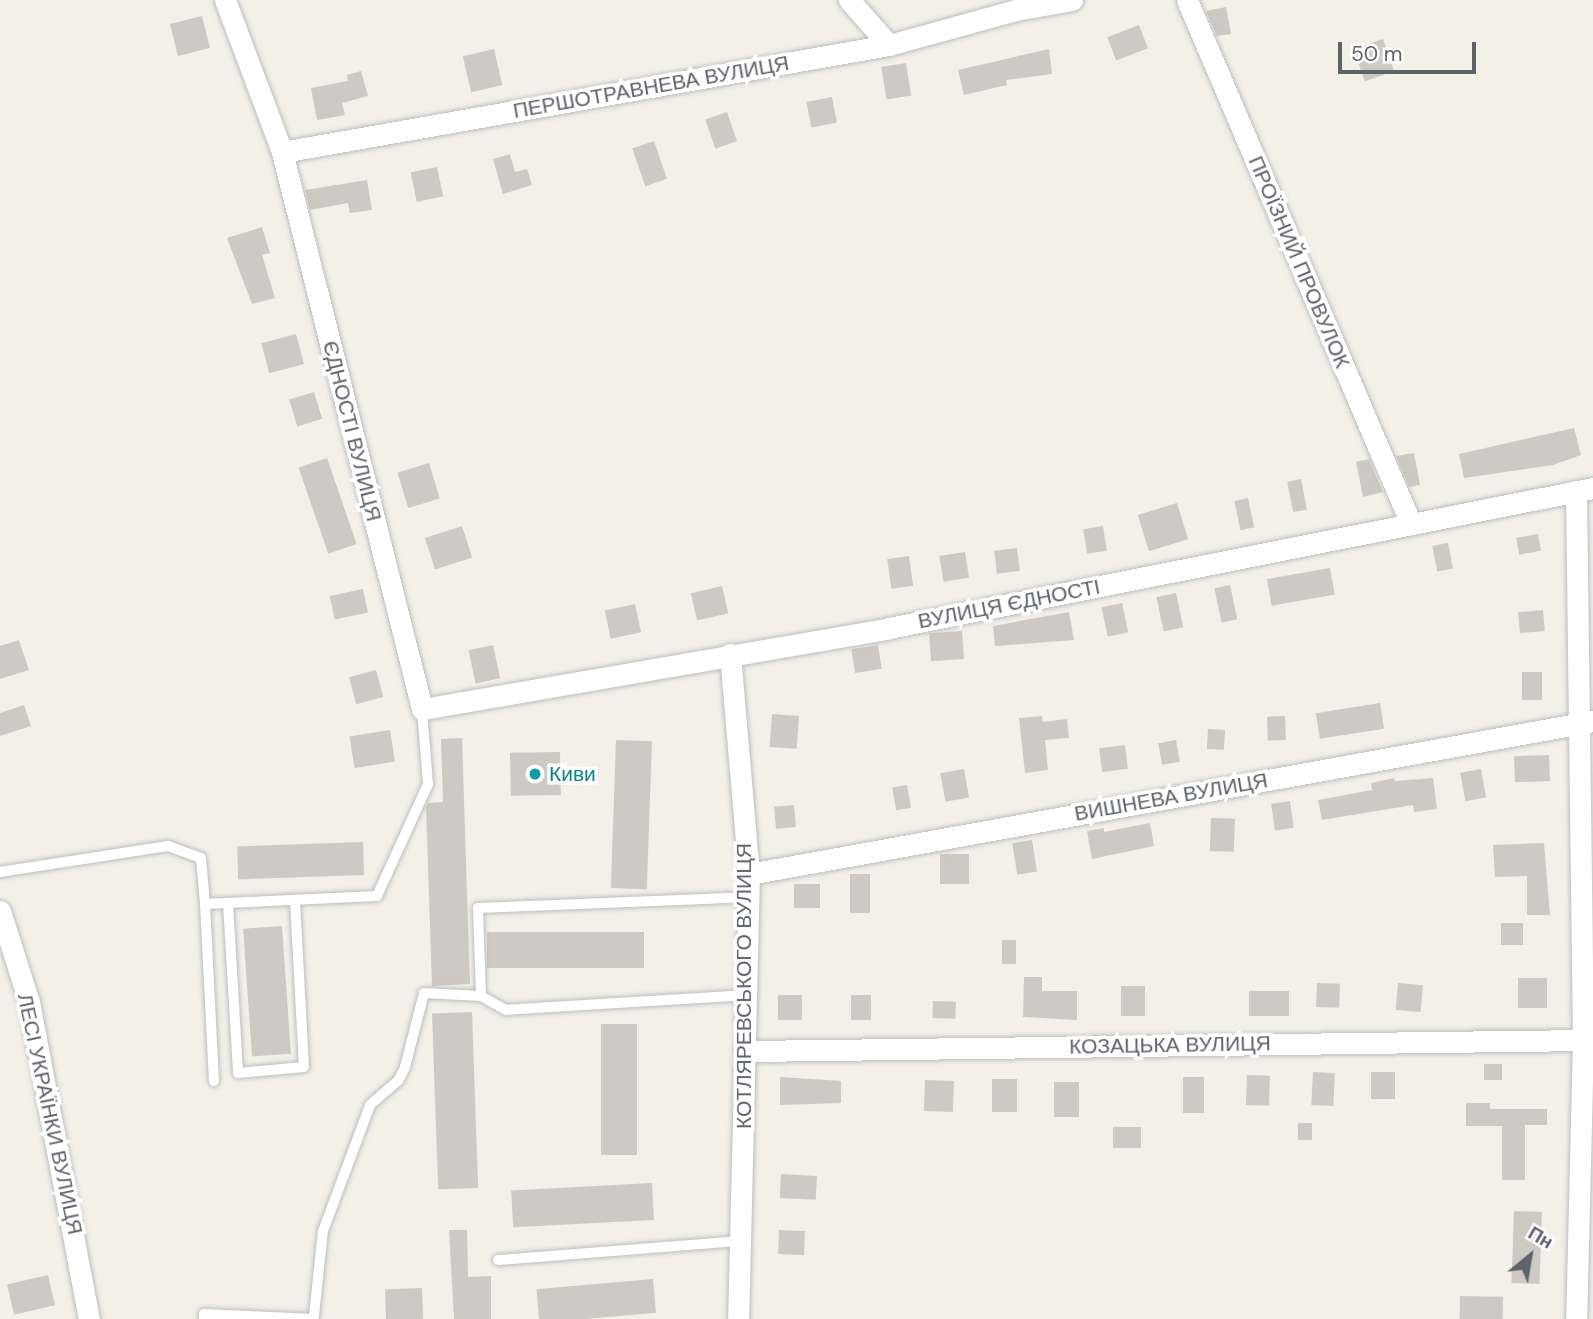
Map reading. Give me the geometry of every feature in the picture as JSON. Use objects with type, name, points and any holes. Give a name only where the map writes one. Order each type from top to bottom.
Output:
[{"type":"street","name":"ЄДНОСТІ ВУЛИЦЯ","points":[[225,0],[282,152],[422,709]]},
{"type":"street","points":[[849,0],[889,45]]},
{"type":"street","name":"ПЕРШОТРАВНЕВА ВУЛИЦЯ","points":[[282,152],[889,45],[1013,5],[1072,0]]},
{"type":"street","name":"ПРОЇЗНИЙ ПРОВУЛОК","points":[[1187,0],[1411,524]]},
{"type":"street","points":[[1576,1319],[1588,1040],[1584,490]]},
{"type":"street","name":"ВУЛИЦЯ ЄДНОСТІ","points":[[422,709],[889,628],[1584,490]]},
{"type":"street","name":"КОТЛЯРЕВСЬКОГО ВУЛИЦЯ","points":[[730,654],[749,874],[748,1051],[738,1241],[737,1319]]},
{"type":"street","name":"ВИШНЕВА ВУЛИЦЯ","points":[[749,874],[1587,722]]},
{"type":"street","name":"ЛЕСІ УКРАЇНКИ ВУЛИЦЯ","points":[[0,911],[29,1002],[89,1319]]},
{"type":"street","name":"КОЗАЦЬКА ВУЛИЦЯ","points":[[748,1051],[1588,1040]]},
{"type":"lane","points":[[205,904],[377,895],[428,784],[422,709]]},
{"type":"lane","points":[[0,872],[168,846],[201,858],[214,1081]]},
{"type":"lane","points":[[481,996],[478,908],[749,897]]},
{"type":"lane","points":[[228,903],[238,1073],[304,1068],[295,900]]},
{"type":"lane","points":[[204,1319],[204,1314],[314,1318],[323,1231],[370,1105],[398,1081],[405,1068],[424,993],[481,996],[506,1010],[748,995]]},
{"type":"lane","points":[[498,1260],[738,1241]]},
{"type":"building","points":[[1226,7],[1231,34],[1217,36],[1206,11]]},
{"type":"building","points":[[202,16],[210,48],[178,56],[170,24]]},
{"type":"building","points":[[1139,25],[1148,48],[1116,61],[1107,37]]},
{"type":"building","points":[[1383,39],[1394,71],[1365,81],[1354,49]]},
{"type":"building","points":[[494,49],[502,85],[471,92],[463,56]]},
{"type":"building","points":[[1049,49],[1052,74],[1006,80],[1007,85],[964,95],[958,70]]},
{"type":"building","points":[[906,63],[911,96],[886,100],[881,67]]},
{"type":"building","points":[[361,71],[368,96],[342,103],[345,115],[317,120],[311,88],[348,81],[347,75]]},
{"type":"building","points":[[832,97],[837,123],[811,127],[806,102]]},
{"type":"building","points":[[727,112],[737,141],[715,149],[705,119]]},
{"type":"building","points":[[654,141],[667,179],[645,186],[632,148]]},
{"type":"building","points":[[510,154],[515,172],[527,169],[532,185],[503,194],[493,159]]},
{"type":"building","points":[[437,167],[443,196],[417,202],[411,173]]},
{"type":"building","points":[[367,180],[372,210],[350,213],[348,203],[310,210],[305,190]]},
{"type":"building","points":[[262,227],[270,253],[262,255],[275,298],[252,304],[227,238]]},
{"type":"building","points":[[296,334],[304,364],[269,373],[261,343]]},
{"type":"building","points":[[314,392],[322,419],[297,426],[289,400]]},
{"type":"building","points":[[1574,428],[1581,455],[1553,465],[1464,478],[1459,454]]},
{"type":"building","points":[[1414,453],[1420,485],[1409,487],[1396,456]]},
{"type":"building","points":[[327,458],[357,544],[328,554],[299,468]]},
{"type":"building","points":[[1369,459],[1383,492],[1363,497],[1356,462]]},
{"type":"building","points":[[429,463],[440,498],[408,508],[397,473]]},
{"type":"building","points":[[1301,479],[1307,509],[1293,512],[1287,482]]},
{"type":"building","points":[[1248,498],[1254,527],[1241,530],[1234,501]]},
{"type":"building","points":[[1177,503],[1188,539],[1149,551],[1138,515]]},
{"type":"building","points":[[462,526],[472,557],[435,569],[425,538]]},
{"type":"building","points":[[1103,526],[1107,551],[1087,554],[1083,529]]},
{"type":"building","points":[[1538,534],[1541,551],[1519,555],[1516,538]]},
{"type":"building","points":[[1448,543],[1453,569],[1437,572],[1432,546]]},
{"type":"building","points":[[1017,548],[1020,571],[997,574],[994,551]]},
{"type":"building","points":[[965,552],[969,578],[943,582],[939,556]]},
{"type":"building","points":[[909,556],[913,586],[891,589],[887,559]]},
{"type":"building","points":[[1330,568],[1335,595],[1272,606],[1267,579]]},
{"type":"building","points":[[1230,585],[1237,619],[1222,623],[1214,588]]},
{"type":"building","points":[[722,586],[728,613],[697,620],[691,593]]},
{"type":"building","points":[[363,589],[368,612],[335,620],[330,596]]},
{"type":"building","points":[[1176,593],[1183,627],[1164,631],[1156,597]]},
{"type":"building","points":[[1122,603],[1128,632],[1108,637],[1101,607]]},
{"type":"building","points":[[635,604],[641,632],[611,639],[605,610]]},
{"type":"building","points":[[1543,610],[1545,631],[1520,633],[1518,612]]},
{"type":"building","points":[[1069,612],[1074,640],[995,646],[993,626]]},
{"type":"building","points":[[962,631],[964,659],[931,661],[929,633]]},
{"type":"building","points":[[19,640],[29,670],[0,679],[0,646]]},
{"type":"building","points":[[493,645],[500,678],[476,683],[469,650]]},
{"type":"building","points":[[878,645],[882,669],[855,673],[851,649]]},
{"type":"building","points":[[376,670],[383,697],[356,704],[349,677]]},
{"type":"building","points":[[1522,672],[1542,672],[1542,700],[1522,700]]},
{"type":"building","points":[[1380,703],[1384,729],[1320,739],[1316,713]]},
{"type":"building","points":[[24,705],[31,726],[0,736],[0,713]]},
{"type":"building","points":[[772,714],[799,716],[797,749],[770,747]]},
{"type":"building","points":[[1042,716],[1043,722],[1067,719],[1069,738],[1045,740],[1048,770],[1025,773],[1019,718]]},
{"type":"building","points":[[1285,716],[1286,740],[1268,741],[1267,717]]},
{"type":"building","points":[[1208,729],[1225,730],[1224,750],[1207,749]]},
{"type":"building","points":[[390,730],[395,762],[355,768],[350,736]]},
{"type":"building","points":[[462,738],[470,984],[432,986],[426,807],[428,803],[443,802],[441,739]]},
{"type":"building","points":[[616,740],[652,741],[647,889],[611,888]]},
{"type":"building","points":[[1176,740],[1180,762],[1162,765],[1158,743]]},
{"type":"building","points":[[1125,745],[1128,769],[1102,772],[1099,748]]},
{"type":"building","name":"Киви","points":[[560,752],[561,795],[511,796],[510,753]]},
{"type":"building","points":[[1549,755],[1550,781],[1515,782],[1514,756]]},
{"type":"building","points":[[964,769],[969,798],[945,802],[940,773]]},
{"type":"building","points":[[1481,769],[1486,798],[1465,801],[1460,773]]},
{"type":"building","points":[[1394,778],[1395,781],[1433,778],[1437,809],[1414,812],[1413,805],[1322,820],[1318,800],[1372,790],[1371,783]]},
{"type":"building","points":[[907,785],[911,808],[896,810],[892,788]]},
{"type":"building","points":[[1290,801],[1294,828],[1275,830],[1271,804]]},
{"type":"building","points":[[794,805],[796,827],[776,829],[774,807]]},
{"type":"building","points":[[1211,818],[1235,819],[1234,852],[1210,851]]},
{"type":"building","points":[[1150,823],[1154,846],[1092,859],[1087,831],[1104,828],[1104,832]]},
{"type":"building","points":[[1032,840],[1037,872],[1017,875],[1012,843]]},
{"type":"building","points":[[363,842],[364,875],[238,879],[237,846]]},
{"type":"building","points":[[1544,843],[1550,915],[1527,915],[1527,876],[1495,877],[1493,845]]},
{"type":"building","points":[[940,854],[969,854],[969,884],[940,884]]},
{"type":"building","points":[[850,874],[870,874],[870,913],[850,913]]},
{"type":"building","points":[[794,884],[820,884],[820,908],[794,908]]},
{"type":"building","points":[[1501,923],[1523,923],[1523,945],[1501,945]]},
{"type":"building","points":[[282,926],[291,1054],[252,1056],[243,929]]},
{"type":"building","points":[[487,932],[644,932],[644,968],[487,968]]},
{"type":"building","points":[[1002,940],[1016,940],[1016,964],[1002,964]]},
{"type":"building","points":[[1024,977],[1042,977],[1042,991],[1077,991],[1077,1020],[1023,1017]]},
{"type":"building","points":[[1518,978],[1547,978],[1547,1008],[1518,1008]]},
{"type":"building","points":[[1317,983],[1340,984],[1339,1008],[1316,1007]]},
{"type":"building","points":[[1398,983],[1423,985],[1421,1012],[1396,1010]]},
{"type":"building","points":[[1121,986],[1145,986],[1145,1016],[1121,1016]]},
{"type":"building","points":[[1249,991],[1289,991],[1289,1016],[1249,1016]]},
{"type":"building","points":[[778,995],[802,995],[802,1020],[778,1020]]},
{"type":"building","points":[[851,995],[871,995],[871,1020],[851,1020]]},
{"type":"building","points":[[933,1001],[956,1002],[955,1019],[932,1018]]},
{"type":"building","points":[[472,1012],[478,1188],[438,1189],[432,1013]]},
{"type":"building","points":[[601,1024],[637,1024],[637,1155],[601,1155]]},
{"type":"building","points":[[1484,1064],[1502,1064],[1502,1080],[1484,1080]]},
{"type":"building","points":[[1313,1072],[1335,1073],[1333,1106],[1311,1105]]},
{"type":"building","points":[[1371,1072],[1395,1072],[1395,1099],[1371,1099]]},
{"type":"building","points":[[1247,1075],[1270,1076],[1269,1106],[1246,1105]]},
{"type":"building","points":[[780,1077],[841,1081],[841,1103],[780,1105]]},
{"type":"building","points":[[1183,1077],[1204,1077],[1204,1113],[1183,1113]]},
{"type":"building","points":[[992,1079],[1017,1079],[1017,1112],[992,1112]]},
{"type":"building","points":[[925,1080],[954,1081],[953,1112],[924,1111]]},
{"type":"building","points":[[1054,1082],[1079,1082],[1079,1117],[1054,1117]]},
{"type":"building","points":[[1466,1103],[1490,1103],[1490,1109],[1547,1109],[1547,1125],[1525,1125],[1525,1180],[1502,1180],[1502,1126],[1466,1126]]},
{"type":"building","points":[[1298,1123],[1312,1123],[1312,1140],[1298,1140]]},
{"type":"building","points":[[1113,1127],[1141,1127],[1141,1148],[1113,1148]]},
{"type":"building","points":[[781,1174],[817,1176],[816,1200],[780,1198]]},
{"type":"building","points":[[652,1183],[654,1220],[513,1227],[511,1190]]},
{"type":"building","points":[[1514,1211],[1542,1212],[1539,1284],[1511,1283]]},
{"type":"building","points":[[449,1230],[467,1230],[468,1277],[491,1276],[491,1319],[454,1319]]},
{"type":"building","points":[[779,1230],[805,1231],[804,1255],[778,1254]]},
{"type":"building","points":[[48,1275],[55,1305],[14,1315],[7,1284]]},
{"type":"building","points":[[653,1279],[656,1313],[586,1319],[539,1319],[536,1289]]},
{"type":"building","points":[[422,1288],[423,1319],[386,1319],[385,1289]]},
{"type":"building","points":[[1460,1296],[1503,1297],[1503,1319],[1460,1319]]},
{"type":"place","name":"Киви","points":[[535,774]]}]
